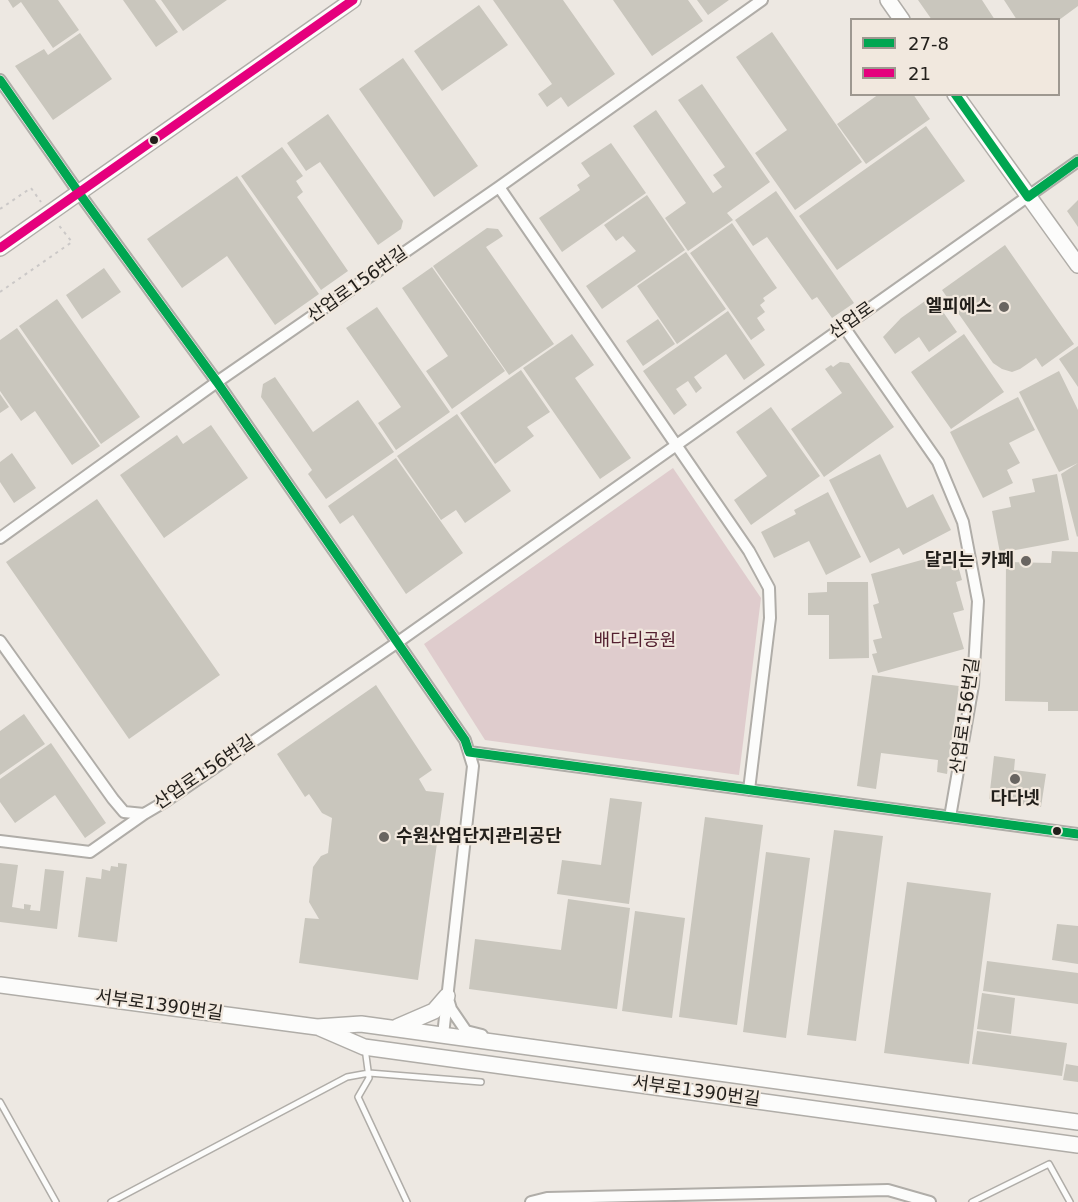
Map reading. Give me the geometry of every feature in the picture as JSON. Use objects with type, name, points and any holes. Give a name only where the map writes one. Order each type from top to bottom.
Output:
[{"type":"street","points":[[0,248],[353,0]]},
{"type":"street","name":"산업로156번길","points":[[0,538],[217,382],[499,188],[762,0]]},
{"type":"street","points":[[888,0],[901,18]]},
{"type":"street","points":[[0,80],[78,193],[217,382],[465,740],[473,766],[440,1057]]},
{"type":"street","points":[[956,96],[1078,265]]},
{"type":"street","name":"산업로","points":[[676,445],[1078,161]]},
{"type":"street","points":[[499,188],[749,551],[769,588],[770,618],[749,790]]},
{"type":"street","name":"산업로156번길","points":[[844,327],[938,462],[963,522],[978,601],[973,685],[950,817]]},
{"type":"street","name":"산업로156번길","points":[[0,641],[112,799],[124,812],[144,814],[398,642],[676,445]]},
{"type":"street","points":[[469,752],[1078,834]]},
{"type":"street","points":[[0,840],[90,852],[144,814]]},
{"type":"street","name":"서부로1390번길","points":[[0,985],[317,1027],[361,1024],[394,1028],[1077,1121]]},
{"type":"street","points":[[394,1028],[434,1011],[447,996]]},
{"type":"street","points":[[447,996],[451,1010],[466,1031],[530,1047]]},
{"type":"street","name":"서부로1390번길","points":[[317,1027],[364,1047],[1078,1145]]},
{"type":"street","points":[[531,1202],[547,1198],[888,1190],[930,1202]]},
{"type":"lane","points":[[364,1047],[369,1078],[358,1097],[407,1202]]},
{"type":"lane","points":[[111,1202],[347,1077],[369,1072],[481,1082]]},
{"type":"lane","points":[[0,1102],[56,1202]]},
{"type":"lane","points":[[972,1202],[1049,1164],[1070,1202]]},
{"type":"path","points":[[0,209],[31,189]]},
{"type":"path","points":[[0,292],[72,242]]},
{"type":"green space","name":"배다리공원","points":[[673,468],[761,598],[739,775],[485,740],[424,644]]},
{"type":"building","points":[[8,0],[58,0],[79,30],[53,48],[21,2],[13,8]]},
{"type":"building","points":[[123,0],[155,0],[178,32],[156,47]]},
{"type":"building","points":[[161,0],[227,0],[183,31]]},
{"type":"building","points":[[493,0],[563,0],[615,74],[568,107],[561,97],[547,107],[538,94],[552,84]]},
{"type":"building","points":[[613,0],[688,0],[703,21],[652,56]]},
{"type":"building","points":[[697,0],[729,0],[708,15]]},
{"type":"building","points":[[918,0],[982,0],[994,18],[931,18]]},
{"type":"building","points":[[1004,0],[1078,0],[1078,6],[1060,19],[1016,18]]},
{"type":"building","points":[[479,5],[508,45],[442,91],[414,51]]},
{"type":"building","points":[[772,32],[862,162],[795,210],[755,153],[787,130],[736,57]]},
{"type":"building","points":[[80,33],[112,79],[53,120],[15,66],[44,49],[48,55]]},
{"type":"building","points":[[403,58],[478,166],[434,197],[359,89]]},
{"type":"building","points":[[702,84],[770,182],[727,213],[733,220],[688,251],[665,218],[686,203],[633,126],[656,110],[713,193],[722,187],[713,175],[725,167],[678,100]]},
{"type":"building","points":[[876,96],[914,96],[930,119],[866,164],[837,124]]},
{"type":"building","points":[[328,114],[403,221],[401,229],[378,245],[320,162],[306,171],[287,143]]},
{"type":"building","points":[[926,126],[965,181],[837,270],[799,216]]},
{"type":"building","points":[[611,143],[646,193],[562,252],[539,218],[580,190],[577,185],[590,176],[581,163]]},
{"type":"building","points":[[282,147],[303,176],[296,181],[303,192],[297,197],[348,271],[321,290],[241,176]]},
{"type":"building","points":[[237,176],[319,294],[275,325],[227,256],[182,288],[147,239]]},
{"type":"building","points":[[776,191],[854,303],[832,318],[817,297],[812,300],[767,237],[753,246],[735,220]]},
{"type":"building","points":[[647,195],[685,250],[602,309],[586,286],[636,251],[623,236],[616,241],[604,225]]},
{"type":"building","points":[[1078,200],[1078,227],[1067,211]]},
{"type":"building","points":[[732,223],[777,288],[763,298],[765,301],[760,305],[765,312],[757,318],[765,330],[751,340],[690,253]]},
{"type":"building","points":[[487,228],[498,229],[503,236],[486,247],[554,344],[509,375],[433,266]]},
{"type":"building","points":[[1005,245],[1074,344],[1042,367],[1036,358],[1012,372],[993,363],[942,290]]},
{"type":"building","points":[[686,252],[726,309],[677,344],[637,286]]},
{"type":"building","points":[[432,267],[505,371],[452,409],[426,371],[448,356],[402,288]]},
{"type":"building","points":[[104,268],[121,292],[82,319],[66,295]]},
{"type":"building","points":[[932,296],[957,332],[929,352],[919,337],[895,354],[883,337],[901,318]]},
{"type":"building","points":[[57,299],[140,417],[101,444],[19,326]]},
{"type":"building","points":[[377,307],[450,412],[396,450],[378,423],[401,407],[346,328]]},
{"type":"building","points":[[728,311],[765,365],[744,380],[726,354],[694,377],[702,388],[696,393],[688,381],[676,389],[687,405],[674,415],[643,371]]},
{"type":"building","points":[[658,319],[675,344],[643,366],[626,341]]},
{"type":"building","points":[[17,328],[100,446],[72,465],[35,411],[21,421],[0,391],[0,340]]},
{"type":"building","points":[[572,334],[594,365],[575,378],[631,458],[600,479],[523,368]]},
{"type":"building","points":[[964,334],[1004,392],[951,429],[911,372]]},
{"type":"building","points":[[1078,346],[1078,387],[1059,359]]},
{"type":"building","points":[[840,362],[849,363],[894,427],[824,477],[791,429],[842,393],[825,369]]},
{"type":"building","points":[[521,370],[550,412],[527,427],[534,436],[495,464],[460,413]]},
{"type":"building","points":[[1059,371],[1078,410],[1078,463],[1059,472],[1019,392]]},
{"type":"building","points":[[275,377],[313,432],[358,400],[394,452],[326,499],[308,474],[312,470],[261,397],[263,384]]},
{"type":"building","points":[[0,394],[9,407],[0,413]]},
{"type":"building","points":[[1018,397],[1035,430],[1009,443],[1020,463],[1007,470],[1013,483],[983,498],[950,432]]},
{"type":"building","points":[[771,407],[820,476],[751,525],[734,500],[767,476],[736,432]]},
{"type":"building","points":[[457,414],[511,491],[465,523],[456,510],[441,520],[397,456]]},
{"type":"building","points":[[211,425],[248,478],[164,538],[120,475],[177,435],[183,444]]},
{"type":"building","points":[[12,453],[36,488],[14,503],[0,482],[0,462]]},
{"type":"building","points":[[880,454],[907,508],[933,494],[951,530],[903,555],[899,548],[870,563],[829,480]]},
{"type":"building","points":[[396,458],[463,553],[406,594],[353,515],[340,524],[328,506]]},
{"type":"building","points":[[1078,463],[1078,536],[1077,537],[1061,474]]},
{"type":"building","points":[[1057,474],[1069,540],[1000,553],[992,511],[1011,507],[1009,497],[1035,492],[1032,479]]},
{"type":"building","points":[[828,492],[861,557],[826,575],[809,541],[774,558],[761,532],[796,514],[794,510]]},
{"type":"building","points":[[97,499],[220,675],[129,739],[6,562]]},
{"type":"building","points":[[954,551],[962,580],[956,582],[964,610],[953,613],[964,649],[878,673],[872,654],[877,653],[873,640],[882,638],[873,605],[879,603],[871,574]]},
{"type":"building","points":[[1052,551],[1078,552],[1078,711],[1048,711],[1048,702],[1005,701],[1006,562],[1051,563]]},
{"type":"building","points":[[827,582],[868,582],[869,658],[829,659],[829,615],[808,615],[808,593],[827,592]]},
{"type":"building","points":[[872,675],[959,686],[947,774],[937,772],[938,760],[881,753],[876,789],[857,786]]},
{"type":"building","name":"수원산업단지관리공단","points":[[376,685],[432,770],[419,779],[426,791],[444,793],[418,980],[299,963],[305,918],[319,919],[309,902],[313,867],[321,856],[328,853],[332,818],[322,813],[309,794],[305,797],[277,754]]},
{"type":"building","points":[[24,714],[45,744],[0,775],[0,731]]},
{"type":"building","points":[[51,743],[106,823],[85,838],[55,795],[15,823],[0,802],[0,779]]},
{"type":"building","points":[[994,756],[1015,759],[1014,770],[1046,774],[1041,807],[989,799]]},
{"type":"building","points":[[610,798],[642,802],[629,904],[557,894],[562,860],[601,865]]},
{"type":"building","points":[[705,817],[763,825],[737,1025],[679,1017]]},
{"type":"building","points":[[834,830],[883,836],[856,1041],[807,1035]]},
{"type":"building","points":[[766,852],[810,858],[786,1038],[743,1032]]},
{"type":"building","points":[[0,863],[18,865],[12,907],[24,909],[24,904],[31,905],[30,910],[40,911],[45,869],[64,871],[57,929],[0,922]]},
{"type":"building","points":[[118,863],[127,864],[117,942],[78,937],[86,877],[101,879],[102,869],[110,871],[111,866],[118,867]]},
{"type":"building","points":[[907,882],[991,893],[969,1064],[884,1053]]},
{"type":"building","points":[[568,899],[630,908],[617,1009],[469,989],[475,939],[561,950]]},
{"type":"building","points":[[635,911],[685,918],[672,1018],[622,1011]]},
{"type":"building","points":[[1057,924],[1078,926],[1078,964],[1052,960]]},
{"type":"building","points":[[987,961],[1078,973],[1078,1004],[983,991]]},
{"type":"building","points":[[982,993],[1015,998],[1011,1034],[977,1029]]},
{"type":"building","points":[[977,1031],[1067,1043],[1062,1076],[972,1064]]},
{"type":"building","points":[[1066,1064],[1078,1066],[1078,1082],[1063,1080]]},
{"type":"transit line","name":"21","points":[[0,248],[353,0]]},
{"type":"transit line","name":"27-8","points":[[0,80],[217,382],[465,740],[469,752],[1078,834]]},
{"type":"transit line","name":"27-8","points":[[956,96],[1028,197],[1078,161]]},
{"type":"place","name":"엘피에스","points":[[1004,307]]},
{"type":"place","name":"달리는 카페","points":[[1026,561]]},
{"type":"place","name":"다다넷","points":[[1015,779]]},
{"type":"place","name":"수원산업단지관리공단","points":[[384,837]]}]
